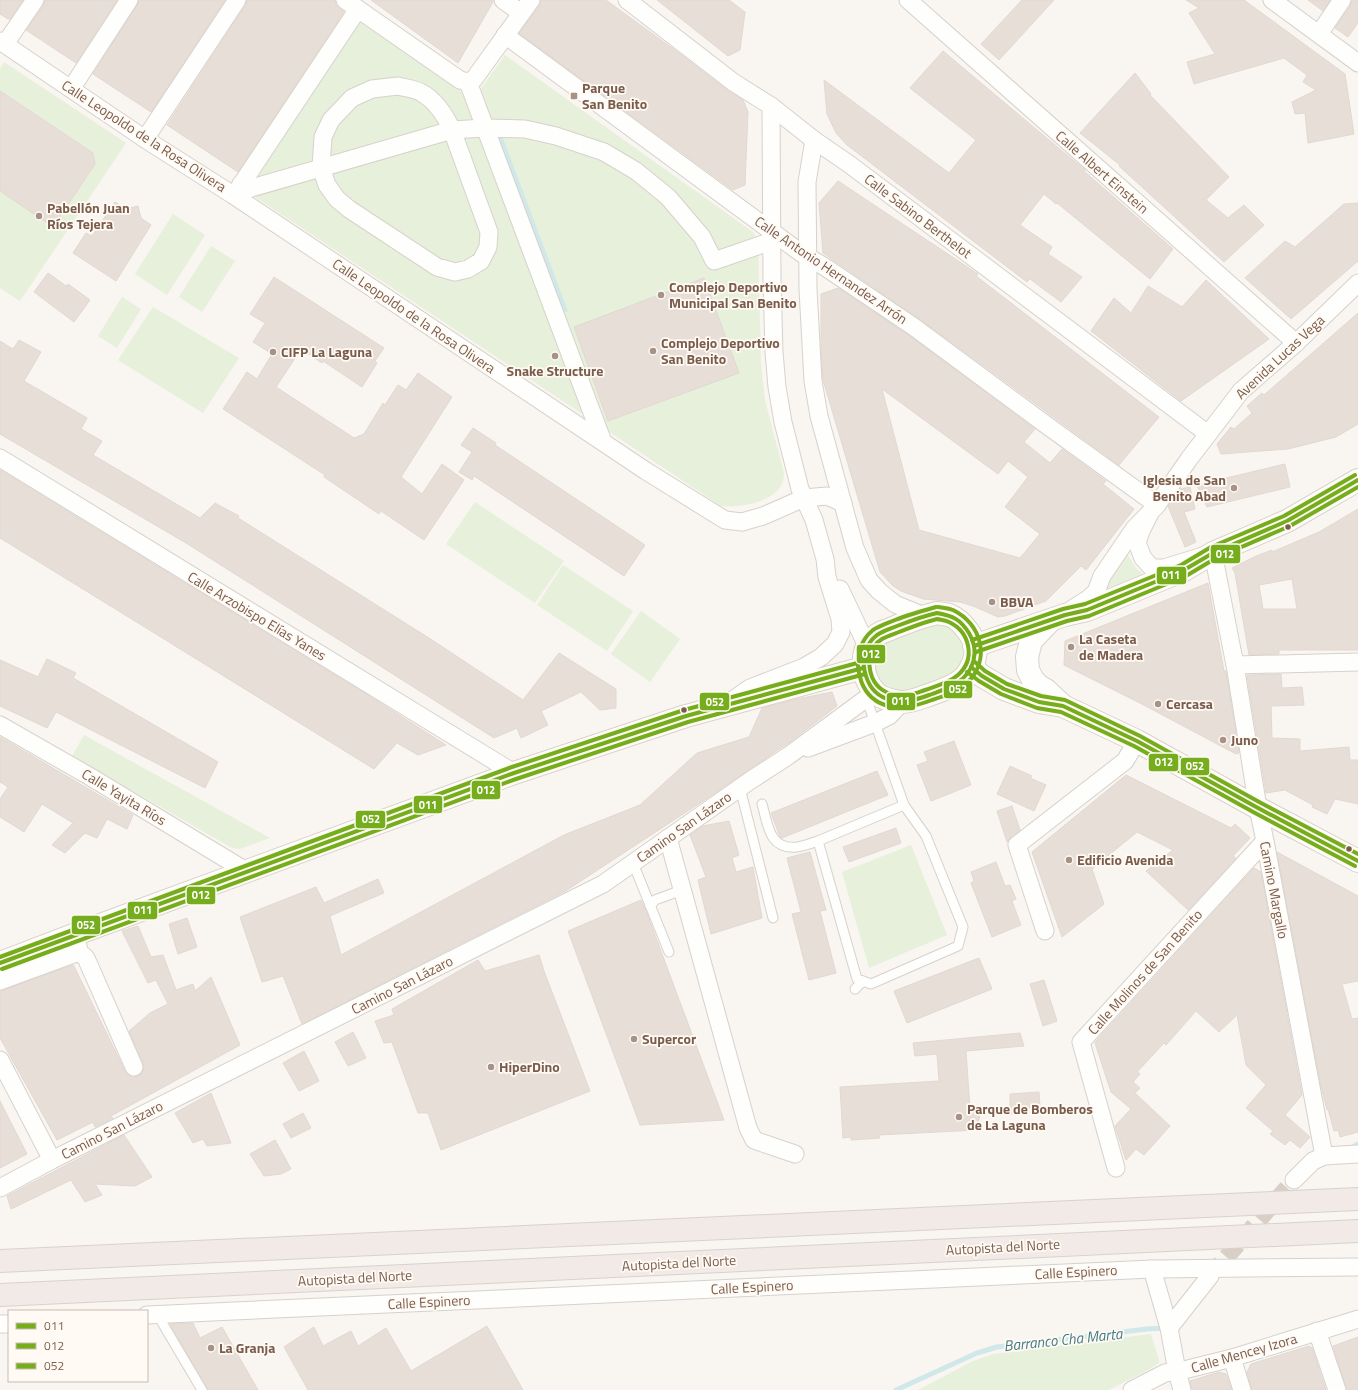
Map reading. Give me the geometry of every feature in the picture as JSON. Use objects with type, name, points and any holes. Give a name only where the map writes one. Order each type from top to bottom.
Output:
[{"type":"highway","points":[[0,1261],[1358,1199]]},
{"type":"highway","name":"Autopista del Norte","points":[[0,1294],[1358,1231]]},
{"type":"main road","points":[[974,646],[1057,618],[1087,610],[1184,570],[1213,553],[1287,521],[1358,480]]},
{"type":"main road","points":[[937,614],[949,616],[961,622],[970,633],[976,655],[971,667],[960,681],[949,687],[914,700],[902,702],[869,696],[863,668],[867,646],[877,635],[908,621],[924,616],[937,614]]},
{"type":"main road","points":[[1057,618],[1031,641],[1027,657],[1028,670],[1033,680],[1063,706]]},
{"type":"main road","points":[[971,667],[982,676],[1004,689],[1039,702],[1063,706],[1137,741],[1358,861]]},
{"type":"main road","points":[[0,963],[77,943],[246,870],[514,773],[686,716],[863,668]]},
{"type":"street","points":[[3,43],[35,0]]},
{"type":"street","points":[[71,88],[129,0]]},
{"type":"street","points":[[145,139],[237,0]]},
{"type":"street","points":[[237,190],[351,5],[460,80],[468,82],[474,79],[526,7],[503,0]]},
{"type":"street","name":"Calle Sabino Berthelot","points":[[627,0],[733,82],[771,106],[814,140],[849,164],[1208,434]]},
{"type":"street","name":"Calle Albert Einstein","points":[[908,0],[1296,343]]},
{"type":"street","points":[[1272,0],[1358,63]]},
{"type":"street","points":[[1318,34],[1342,0]]},
{"type":"street","name":"Calle Antonio Hernandez Arrón","points":[[505,36],[772,236],[825,267],[914,327],[1154,509]]},
{"type":"street","name":"Calle Leopoldo de la Rosa Olivera","points":[[3,43],[145,139],[237,190],[603,442],[725,520],[742,522],[763,516],[804,498],[827,496],[843,503]]},
{"type":"street","points":[[468,82],[603,442]]},
{"type":"street","points":[[398,86],[422,92],[438,106],[447,119],[452,130],[489,232],[488,247],[480,261],[468,269],[455,272],[437,267],[349,209],[337,199],[327,185],[321,167],[323,138],[331,120],[352,98],[372,89],[398,86]]},
{"type":"street","points":[[724,706],[750,688],[804,667],[821,657],[835,644],[841,632],[840,619],[826,577],[825,559],[814,520],[800,489],[783,422],[777,387],[774,352],[771,106]]},
{"type":"street","points":[[237,190],[248,189],[452,130],[485,128],[525,129],[556,136],[604,152],[630,167],[668,197],[702,237],[714,261],[772,236]]},
{"type":"street","points":[[814,140],[807,182],[808,289],[812,381],[819,416],[855,548],[870,580],[879,591],[895,604],[924,616]]},
{"type":"street","name":"Avenida Lucas Vega","points":[[1213,553],[1164,568],[1152,568],[1143,558],[1137,543],[1141,531],[1154,509],[1241,391],[1296,343],[1358,283]]},
{"type":"street","name":"Calle Arzobispo Elías Yanes","points":[[0,458],[514,773]]},
{"type":"street","name":"Avenida Lucas Vega","points":[[1057,618],[1088,599],[1096,592],[1102,576],[1134,529],[1154,509]]},
{"type":"street","name":"Camino Margallo","points":[[1213,553],[1235,665],[1258,808],[1324,1156]]},
{"type":"street","points":[[825,559],[836,573],[840,588],[867,646]]},
{"type":"street","points":[[1235,665],[1358,662]]},
{"type":"street","name":"Camino San Lázaro","points":[[0,1188],[52,1160],[603,884],[788,756],[869,696]]},
{"type":"street","name":"Camino San Lázaro","points":[[788,756],[889,716],[902,702]]},
{"type":"street","name":"Calle Yayita Ríos","points":[[0,725],[89,776],[246,870]]},
{"type":"street","points":[[1046,931],[1017,845],[1126,761],[1137,741]]},
{"type":"street","points":[[668,838],[748,1128],[754,1140],[795,1154]]},
{"type":"street","name":"Calle Molinos de San Benito","points":[[1116,1168],[1081,1042],[1265,840]]},
{"type":"street","points":[[0,982],[77,943],[86,958],[134,1066]]},
{"type":"street","points":[[0,1060],[52,1160]]},
{"type":"street","points":[[1294,1180],[1313,1160],[1324,1156],[1358,1154]]},
{"type":"street","name":"Calle Espinero","points":[[152,1315],[1038,1279],[1152,1268],[1358,1267]]},
{"type":"street","points":[[1152,1268],[1169,1328],[1182,1390]]},
{"type":"street","points":[[1169,1328],[1210,1276]]},
{"type":"street","name":"Calle Mencey Izora","points":[[1132,1390],[1165,1373],[1184,1370],[1232,1358],[1358,1319]]},
{"type":"street","points":[[1317,1331],[1337,1390]]},
{"type":"street","points":[[1232,1358],[1242,1390]]},
{"type":"lane","points":[[818,841],[857,979],[871,984],[958,946],[962,927],[926,836],[904,805],[868,706],[869,696]]},
{"type":"lane","points":[[740,788],[773,918]]},
{"type":"lane","points":[[762,804],[771,835],[775,841],[784,846],[797,847],[818,841],[904,805]]},
{"type":"lane","points":[[634,862],[668,952]]},
{"type":"lane","points":[[650,906],[655,900],[682,890]]},
{"type":"lane","points":[[855,989],[863,982]]},
{"type":"lane","points":[[152,1315],[202,1390]]},
{"type":"green space","points":[[360,20],[468,96],[477,94],[505,55],[753,232],[758,240],[761,364],[765,400],[784,473],[782,483],[778,490],[761,501],[740,506],[721,506],[246,191]]},
{"type":"green space","name":"Pabellón Juan Ríos Tejera","points":[[4,62],[126,143],[20,301],[0,288],[0,69]]},
{"type":"green space","points":[[173,214],[205,235],[167,295],[135,274]]},
{"type":"green space","points":[[211,246],[235,261],[202,312],[179,297]]},
{"type":"green space","points":[[122,297],[141,309],[117,348],[98,336]]},
{"type":"green space","points":[[153,307],[239,358],[203,413],[118,360]]},
{"type":"green space","points":[[475,502],[564,561],[535,603],[446,544]]},
{"type":"green space","points":[[1127,554],[1136,568],[1147,578],[1099,597],[1123,556]]},
{"type":"green space","points":[[563,565],[633,611],[607,651],[537,605]]},
{"type":"green space","points":[[641,611],[680,639],[650,682],[611,654]]},
{"type":"green space","points":[[931,624],[949,627],[957,635],[963,652],[960,668],[956,672],[934,684],[911,692],[902,693],[894,691],[886,686],[877,672],[875,663],[876,655],[881,647],[904,633]]},
{"type":"green space","points":[[84,735],[270,838],[240,849],[232,848],[72,756]]},
{"type":"green space","points":[[911,845],[947,935],[869,968],[842,872]]},
{"type":"green space","points":[[1151,1334],[1159,1363],[1109,1390],[918,1390],[973,1361],[993,1354]]},
{"type":"water","points":[[501,133],[568,311],[560,314],[494,134]]},
{"type":"building","points":[[0,0],[23,0],[10,19],[8,19],[0,14]]},
{"type":"building","points":[[45,0],[117,0],[76,63],[26,30],[43,6]]},
{"type":"building","points":[[139,0],[225,0],[151,112],[93,74]]},
{"type":"building","points":[[247,0],[335,0],[336,5],[344,12],[238,172],[167,125],[245,6]]},
{"type":"building","points":[[371,0],[493,0],[493,2],[458,63]]},
{"type":"building","points":[[541,0],[606,0],[727,90],[743,100],[748,112],[745,185],[733,190],[519,33],[539,6]]},
{"type":"building","points":[[657,0],[729,0],[745,12],[740,50],[728,56]]},
{"type":"building","points":[[1022,0],[1054,0],[999,60],[981,44]]},
{"type":"building","points":[[1186,0],[1244,0],[1345,74],[1354,134],[1308,143],[1305,113],[1295,114],[1292,102],[1316,90],[1303,82],[1307,75],[1284,58],[1194,84],[1187,62],[1215,54],[1189,13],[1199,8]]},
{"type":"building","points":[[1308,0],[1330,0],[1323,11]]},
{"type":"building","points":[[1352,0],[1358,0],[1358,23],[1348,37],[1335,28],[1350,6]]},
{"type":"building","points":[[943,51],[1085,170],[1084,171],[1173,249],[1150,279],[1044,194],[1020,225],[1052,247],[1048,254],[1082,277],[1061,302],[1030,279],[1027,282],[847,145],[836,133],[827,114],[824,80],[949,173],[976,140],[910,88]]},
{"type":"building","points":[[1135,73],[1151,94],[1150,95],[1229,177],[1206,200],[1228,218],[1244,205],[1264,225],[1224,262],[1119,166],[1120,165],[1080,133]]},
{"type":"building","points":[[0,91],[93,153],[95,164],[53,227],[0,191]]},
{"type":"building","points":[[838,181],[978,274],[976,276],[1159,417],[1119,465],[920,319],[823,253],[819,203]]},
{"type":"building","points":[[115,202],[126,209],[138,206],[141,218],[151,225],[116,281],[73,253],[86,233],[92,236]]},
{"type":"building","points":[[1358,203],[1358,261],[1291,319],[1245,278],[1285,241],[1295,247],[1344,204]]},
{"type":"building","points":[[48,273],[66,286],[68,284],[90,300],[74,322],[34,292]]},
{"type":"building","points":[[274,277],[384,348],[375,361],[377,363],[362,387],[323,361],[322,363],[301,349],[276,387],[354,438],[364,434],[383,403],[385,405],[398,385],[406,390],[418,373],[452,397],[401,477],[422,494],[442,464],[464,480],[424,540],[381,511],[379,514],[324,477],[325,475],[223,409],[247,372],[257,379],[272,354],[253,342],[265,323],[250,314]]},
{"type":"building","points":[[704,278],[739,373],[608,421],[574,327]]},
{"type":"building","points":[[1206,280],[1269,339],[1181,401],[1091,331],[1114,298],[1131,313],[1148,286],[1182,307]]},
{"type":"building","points":[[838,288],[908,335],[1035,429],[1024,442],[1050,463],[1062,449],[1106,481],[1103,484],[1134,509],[1086,570],[1081,566],[1046,601],[1005,616],[998,617],[960,602],[923,599],[901,591],[893,586],[880,572],[823,380],[821,349],[821,294]],"holes":[[[882,389],[998,474],[1008,461],[1028,477],[1005,507],[1040,534],[1020,558],[919,530]]]},
{"type":"building","points":[[1358,313],[1358,424],[1336,437],[1288,449],[1221,454],[1217,444],[1231,427],[1234,429],[1252,413],[1247,406],[1262,393],[1264,395]]},
{"type":"building","points":[[19,340],[41,352],[24,381],[87,418],[81,429],[102,441],[93,455],[200,518],[215,503],[239,516],[238,518],[429,638],[523,700],[559,653],[616,689],[616,708],[600,710],[581,692],[541,711],[548,725],[521,738],[517,728],[494,738],[186,543],[0,434],[0,341],[13,349]]},
{"type":"building","points":[[473,428],[496,443],[495,445],[645,545],[624,576],[474,476],[472,480],[459,472],[472,452],[461,445]]},
{"type":"building","name":"Iglesia de San Benito Abad","points":[[1285,464],[1290,487],[1207,507],[1197,485]]},
{"type":"building","points":[[0,470],[363,692],[446,745],[418,755],[397,743],[374,769],[0,538]]},
{"type":"building","points":[[1190,487],[1195,509],[1184,512],[1196,542],[1185,547],[1168,506],[1180,489]]},
{"type":"building","points":[[1358,509],[1358,650],[1279,650],[1279,654],[1249,655],[1235,573],[1232,568],[1256,556],[1272,550],[1272,552],[1319,532]],"holes":[[[1292,579],[1297,609],[1263,609],[1259,585]]]},
{"type":"building","points":[[1208,583],[1224,671],[1226,671],[1239,753],[1236,754],[1064,665],[1065,641]]},
{"type":"building","points":[[47,659],[76,673],[73,678],[218,762],[205,788],[56,712],[47,728],[0,706],[0,660],[38,677]]},
{"type":"building","points":[[1281,674],[1282,688],[1302,687],[1304,705],[1271,706],[1272,738],[1300,739],[1300,751],[1349,747],[1350,760],[1358,760],[1358,804],[1335,799],[1327,814],[1312,807],[1313,805],[1285,790],[1266,793],[1247,675]]},
{"type":"building","points":[[832,692],[837,706],[791,741],[706,799],[564,892],[302,1024],[283,976],[262,982],[240,917],[316,887],[324,903],[378,879],[384,893],[330,916],[341,955],[564,835],[640,805],[697,753],[749,737],[762,708]]},
{"type":"building","points":[[0,737],[133,815],[127,829],[107,819],[97,838],[85,833],[65,853],[52,845],[73,823],[42,804],[24,832],[0,817],[0,799],[8,787],[0,782]]},
{"type":"building","points":[[954,741],[971,785],[931,801],[917,765],[928,761],[924,752]]},
{"type":"building","points":[[1010,766],[1032,776],[1030,778],[1046,785],[1034,811],[997,794]]},
{"type":"building","points":[[877,771],[888,795],[782,838],[780,837],[771,813]]},
{"type":"building","name":"Edificio Avenida","points":[[1126,775],[1231,828],[1235,824],[1250,838],[1233,856],[1236,858],[1188,910],[1146,871],[1173,850],[1137,832],[1092,869],[1104,904],[1062,937],[1032,852]]},
{"type":"building","points":[[1012,806],[1020,830],[1007,842],[997,811]]},
{"type":"building","points":[[729,821],[739,855],[732,858],[736,872],[753,867],[762,918],[711,934],[698,880],[706,877],[690,835],[703,826]]},
{"type":"building","points":[[896,828],[901,843],[849,862],[843,847]]},
{"type":"building","points":[[810,852],[826,910],[820,911],[836,973],[809,980],[792,914],[801,912],[787,858]]},
{"type":"building","points":[[1277,852],[1358,896],[1358,981],[1342,984],[1352,1019],[1358,1018],[1358,1132],[1340,1137],[1338,1130],[1334,1131],[1320,1082]]},
{"type":"building","points":[[996,862],[1005,886],[1010,885],[1016,899],[1012,901],[1021,925],[992,937],[971,883],[974,881],[971,872]]},
{"type":"building","points":[[1254,868],[1261,872],[1302,1095],[1285,1115],[1310,1137],[1300,1148],[1290,1140],[1285,1145],[1270,1134],[1273,1131],[1246,1108],[1266,1085],[1246,1065],[1237,1015],[1219,1032],[1196,1011],[1166,1045],[1164,1043],[1137,1072],[1140,1074],[1133,1082],[1140,1088],[1135,1093],[1170,1126],[1144,1155],[1136,1149],[1126,1160],[1115,1126],[1131,1109],[1111,1092],[1095,1043]]},
{"type":"building","points":[[641,900],[724,1120],[640,1125],[568,931]]},
{"type":"building","points":[[187,918],[197,947],[178,954],[169,924]]},
{"type":"building","points":[[138,926],[151,957],[163,955],[176,990],[193,984],[195,991],[211,977],[240,1045],[111,1116],[113,1118],[95,1127],[93,1122],[57,1140],[0,1038],[0,991],[73,965],[125,1071],[128,1075],[133,1077],[138,1076],[142,1073],[144,1068],[143,1063],[129,1031],[150,1013],[168,1004],[156,980],[148,983],[122,931]]},
{"type":"building","name":"HiperDino","points":[[539,955],[590,1091],[441,1150],[428,1113],[418,1113],[392,1042],[384,1043],[375,1021],[394,1015],[392,1009],[478,960],[485,971]]},
{"type":"building","points":[[979,958],[992,989],[907,1023],[894,991]]},
{"type":"building","points":[[1044,980],[1057,1021],[1043,1026],[1030,984]]},
{"type":"building","points":[[353,1032],[366,1058],[348,1066],[335,1042]]},
{"type":"building","points":[[1020,1033],[1024,1046],[966,1051],[970,1109],[981,1109],[977,1130],[879,1135],[880,1138],[851,1140],[851,1137],[843,1138],[840,1087],[939,1081],[937,1054],[915,1056],[913,1043]]},
{"type":"building","points":[[304,1051],[319,1081],[299,1091],[283,1063]]},
{"type":"building","points":[[1039,1092],[1040,1107],[1027,1108],[1028,1113],[1010,1114],[1010,1094]]},
{"type":"building","points":[[211,1093],[231,1143],[207,1146],[203,1139],[193,1143],[175,1113]]},
{"type":"building","points":[[0,1101],[27,1154],[0,1168]]},
{"type":"building","points":[[303,1113],[311,1128],[291,1138],[283,1124]]},
{"type":"building","points":[[124,1135],[152,1177],[135,1186],[95,1184],[102,1195],[85,1202],[71,1180],[11,1209],[7,1196]]},
{"type":"building","points":[[275,1140],[291,1169],[281,1174],[264,1176],[250,1154]]},
{"type":"building","points":[[193,1323],[200,1338],[222,1327],[258,1390],[208,1390],[170,1324]]},
{"type":"building","points":[[487,1326],[523,1390],[308,1390],[284,1347],[314,1327],[323,1346],[351,1331],[358,1346],[386,1328],[411,1371]]},
{"type":"building","points":[[1358,1337],[1358,1390],[1347,1390],[1333,1346]]},
{"type":"building","points":[[1309,1346],[1312,1348],[1326,1390],[1252,1390],[1247,1372],[1251,1364]]},
{"type":"building","points":[[1219,1372],[1226,1374],[1232,1390],[1192,1390],[1190,1381]]},
{"type":"waterway","name":"Barranco Cha Marta","points":[[1349,1149],[1358,1144]]},
{"type":"waterway","name":"Barranco Cha Marta","points":[[896,1390],[977,1353],[997,1347],[1147,1329],[1167,1328]]},
{"type":"tunnel","points":[[1210,1276],[1294,1180]]},
{"type":"transit line","name":"052","points":[[972,640],[1063,609],[1085,604],[1181,565],[1211,547],[1284,516],[1355,475]]},
{"type":"transit line","name":"011","points":[[974,646],[1065,615],[1087,610],[1184,570],[1213,553],[1287,521],[1358,480]]},
{"type":"transit line","name":"012","points":[[976,652],[1067,621],[1089,616],[1186,576],[1216,558],[1290,526],[1358,487]]},
{"type":"transit line","name":"052","points":[[936,607],[905,616],[881,626],[868,634],[864,640],[861,645],[858,658],[861,682],[866,691],[876,701],[885,705],[897,707],[909,707],[920,704],[959,689],[967,683],[974,674],[979,664],[981,653],[977,633],[963,616],[953,610],[938,607]]},
{"type":"transit line","name":"011","points":[[937,613],[956,619],[969,633],[975,654],[974,661],[968,673],[957,683],[941,691],[912,700],[896,701],[886,699],[878,695],[872,689],[866,676],[864,665],[866,648],[877,635],[884,631],[937,613]]},
{"type":"transit line","name":"012","points":[[937,619],[948,621],[956,626],[966,639],[969,654],[964,669],[947,682],[908,695],[898,696],[886,692],[876,685],[870,672],[870,656],[874,646],[888,636],[937,619]]},
{"type":"transit line","name":"052","points":[[0,957],[512,767],[684,710],[861,662]]},
{"type":"transit line","name":"052","points":[[975,662],[985,671],[1007,684],[1041,696],[1065,700],[1140,736],[1261,803],[1358,854]]},
{"type":"transit line","name":"011","points":[[971,667],[982,676],[1004,689],[1039,702],[1063,706],[1137,741],[1358,861]]},
{"type":"transit line","name":"011","points":[[0,963],[514,773],[686,716],[863,668]]},
{"type":"transit line","name":"012","points":[[967,672],[1001,694],[1037,708],[1061,712],[1134,746],[1355,866]]},
{"type":"transit line","name":"012","points":[[2,969],[516,779],[688,722],[865,674]]},
{"type":"place","name":"Parque San Benito","points":[[574,96]]},
{"type":"place","name":"Pabellón Juan Ríos Tejera","points":[[39,216]]},
{"type":"place","name":"Complejo Deportivo Municipal San Benito","points":[[661,295]]},
{"type":"place","name":"Complejo Deportivo San Benito","points":[[653,351]]},
{"type":"place","name":"CIFP La Laguna","points":[[273,352]]},
{"type":"place","name":"Snake Structure","points":[[555,356]]},
{"type":"place","name":"Iglesia de San Benito Abad","points":[[1234,488]]},
{"type":"place","name":"BBVA","points":[[992,602]]},
{"type":"place","name":"La Caseta de Madera","points":[[1071,647]]},
{"type":"place","name":"Cercasa","points":[[1158,704]]},
{"type":"place","name":"Juno","points":[[1223,740]]},
{"type":"place","name":"Edificio Avenida","points":[[1069,860]]},
{"type":"place","name":"Supercor","points":[[634,1039]]},
{"type":"place","name":"HiperDino","points":[[491,1067]]},
{"type":"place","name":"Parque de Bomberos de La Laguna","points":[[959,1117]]},
{"type":"place","name":"La Granja","points":[[211,1348]]}]
